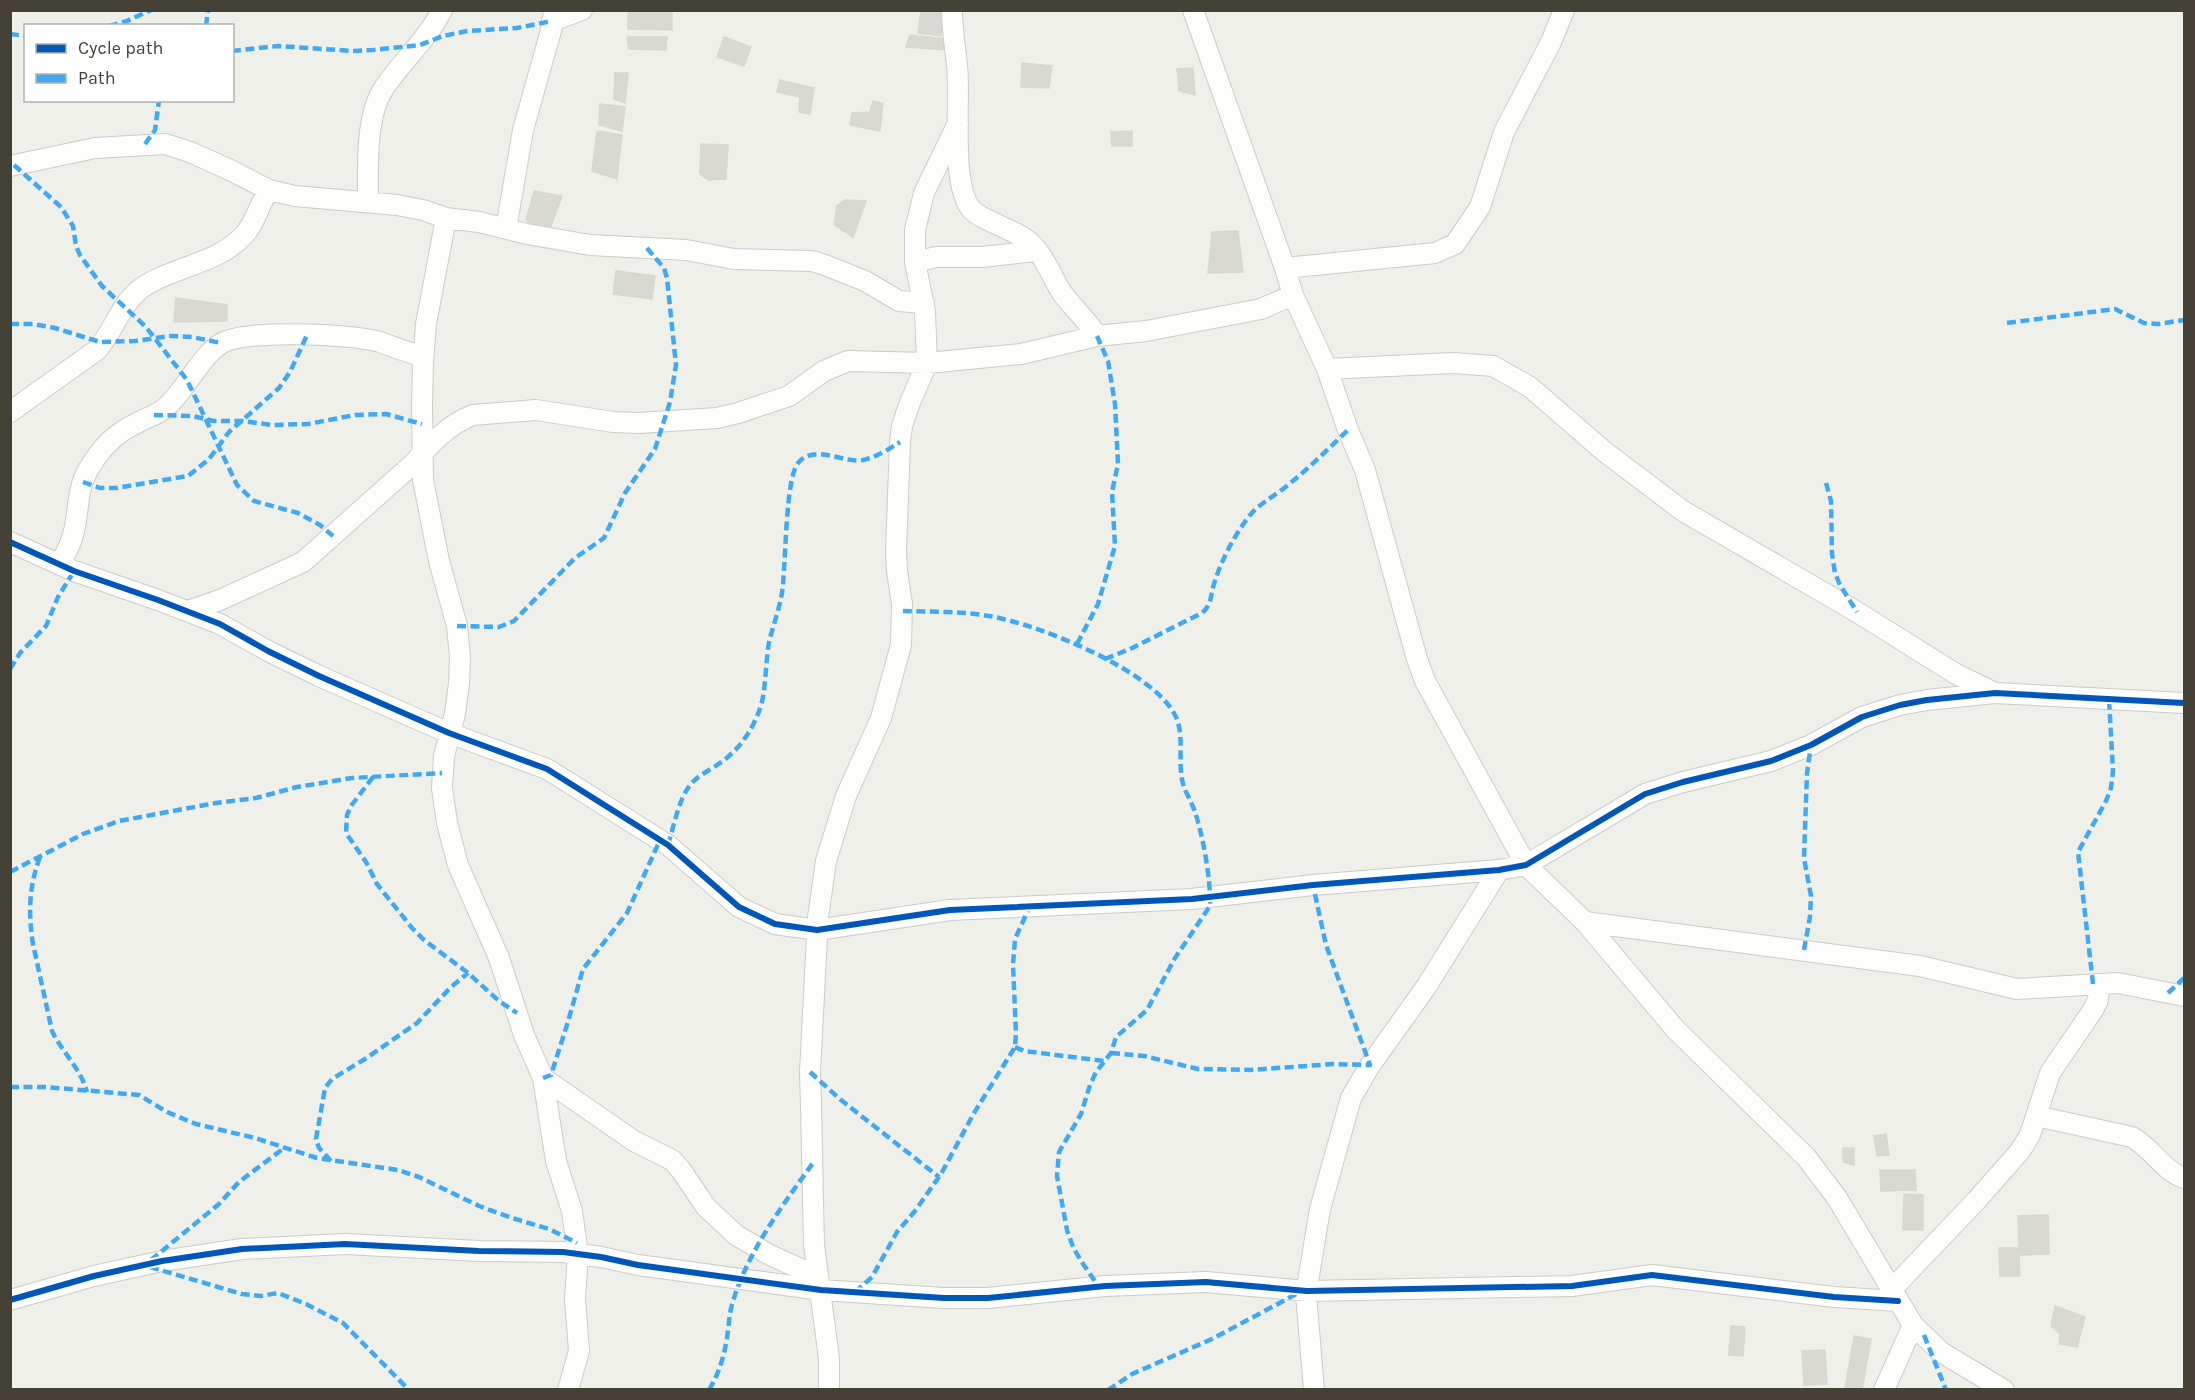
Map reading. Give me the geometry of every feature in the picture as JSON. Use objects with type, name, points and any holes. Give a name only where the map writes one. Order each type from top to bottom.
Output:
[{"type":"street","points":[[368,202],[369,143],[378,99],[382,90],[420,45],[442,10]]},
{"type":"street","points":[[506,229],[523,130],[553,16],[582,10]]},
{"type":"street","points":[[952,10],[952,33],[957,66],[958,158],[965,196],[974,212],[1025,239],[1036,250],[1063,295],[1097,336]]},
{"type":"street","points":[[1193,10],[1293,295],[1327,369],[1348,430],[1365,470],[1425,681],[1526,865],[1585,922],[1676,1030],[1806,1157],[1837,1198],[1913,1325],[1941,1352],[2004,1389]]},
{"type":"street","points":[[1285,268],[1435,253],[1455,244],[1480,207],[1504,132],[1551,42],[1564,10]]},
{"type":"street","points":[[829,1389],[829,1358],[814,1236],[810,1072],[819,902],[826,861],[839,818],[858,765],[881,718],[901,645],[902,604],[896,551],[900,441],[909,405],[927,363],[924,303],[915,262],[915,230],[924,193],[958,123]]},
{"type":"street","points":[[10,166],[95,148],[165,144],[222,166],[268,190],[295,196],[368,202],[423,210],[446,218],[479,222],[590,245],[686,250],[734,259],[812,261],[865,281],[899,301],[924,303]]},
{"type":"street","points":[[10,412],[97,350],[139,291],[155,280],[220,253],[237,242],[248,230],[268,190]]},
{"type":"street","points":[[446,218],[439,261],[430,295],[423,356],[422,451],[423,480],[431,522],[457,626],[459,683],[455,714],[444,756],[442,788],[451,842],[459,865],[499,958],[524,1035],[543,1078],[556,1161],[569,1200],[578,1254],[575,1299],[579,1351],[568,1389]]},
{"type":"street","points":[[915,262],[936,256],[982,256],[1036,250]]},
{"type":"street","points":[[188,611],[220,600],[303,562],[414,463],[422,451],[453,426],[473,415],[536,410],[613,422],[639,423],[717,418],[789,396],[824,370],[848,360],[927,363],[1021,354],[1097,336],[1146,331],[1261,309],[1293,295]]},
{"type":"street","points":[[59,564],[68,549],[74,531],[80,490],[87,471],[100,452],[114,436],[165,408],[221,343],[248,336],[351,337],[379,342],[423,356]]},
{"type":"street","points":[[1327,369],[1453,363],[1493,366],[1530,387],[1605,452],[1683,510],[1857,612],[1949,670],[1995,693]]},
{"type":"street","points":[[10,542],[59,564],[220,624],[319,676],[449,733],[522,758],[569,781],[668,845],[739,907],[751,914],[775,924],[818,930],[950,910],[1079,906],[1192,899],[1324,884],[1499,870],[1526,865],[1645,794],[1683,782],[1770,761],[1811,745],[1862,717],[1900,705],[1995,693],[2184,703]]},
{"type":"street","points":[[1314,1389],[1307,1291],[1320,1209],[1351,1098],[1369,1067],[1426,987],[1499,870]]},
{"type":"street","points":[[1585,922],[1920,966],[2017,989],[2118,983],[2184,996]]},
{"type":"street","points":[[10,1300],[94,1276],[162,1261],[242,1249],[345,1244],[578,1254],[638,1265],[944,1298],[988,1298],[1105,1286],[1206,1282],[1307,1291],[1572,1286],[1652,1275],[1834,1297],[1895,1295],[2020,1151],[2030,1135],[2050,1073],[2093,1010],[2098,1000],[2099,984]]},
{"type":"street","points":[[543,1078],[634,1141],[672,1160],[706,1207],[736,1235],[819,1283]]},
{"type":"street","points":[[2036,1116],[2132,1137],[2142,1143],[2165,1167],[2184,1178]]},
{"type":"street","points":[[1884,1389],[1913,1325]]},
{"type":"building","points":[[628,10],[672,10],[672,30],[628,29]]},
{"type":"building","points":[[921,10],[942,10],[941,36],[918,33]]},
{"type":"building","points":[[910,35],[946,39],[947,50],[906,47]]},
{"type":"building","points":[[627,37],[667,37],[666,50],[629,49]]},
{"type":"building","points":[[724,37],[751,47],[744,66],[717,57]]},
{"type":"building","points":[[1022,63],[1052,66],[1049,88],[1021,87]]},
{"type":"building","points":[[1193,68],[1195,95],[1179,91],[1177,69]]},
{"type":"building","points":[[615,73],[628,73],[625,103],[614,99]]},
{"type":"building","points":[[780,80],[814,88],[810,114],[799,112],[800,97],[777,92]]},
{"type":"building","points":[[873,101],[883,103],[880,131],[850,125],[852,113],[870,112]]},
{"type":"building","points":[[600,104],[625,107],[622,131],[599,125]]},
{"type":"building","points":[[597,131],[622,135],[617,179],[592,171]]},
{"type":"building","points":[[1132,131],[1132,146],[1112,146],[1111,132]]},
{"type":"building","points":[[701,144],[728,145],[726,179],[708,180],[700,174]]},
{"type":"building","points":[[534,191],[562,196],[549,231],[526,220]]},
{"type":"building","points":[[845,200],[866,201],[853,237],[834,225],[837,206]]},
{"type":"building","points":[[1238,231],[1243,272],[1208,273],[1212,232]]},
{"type":"building","points":[[616,271],[655,276],[652,299],[613,294]]},
{"type":"building","points":[[176,298],[227,305],[227,321],[174,322]]},
{"type":"building","points":[[1886,1134],[1889,1155],[1877,1156],[1874,1136]]},
{"type":"building","points":[[1843,1148],[1854,1148],[1854,1165],[1843,1162]]},
{"type":"building","points":[[1880,1170],[1915,1170],[1916,1190],[1881,1191]]},
{"type":"building","points":[[1904,1194],[1923,1195],[1923,1230],[1903,1230]]},
{"type":"building","points":[[2048,1215],[2049,1254],[2019,1255],[2020,1276],[2000,1276],[1999,1248],[2019,1248],[2018,1216]]},
{"type":"building","points":[[2055,1306],[2085,1317],[2077,1347],[2059,1344],[2060,1334],[2051,1326]]},
{"type":"building","points":[[1731,1326],[1745,1327],[1743,1356],[1729,1355]]},
{"type":"building","points":[[1854,1336],[1871,1339],[1862,1390],[1845,1390]]},
{"type":"building","points":[[1825,1350],[1827,1384],[1804,1385],[1802,1351]]},
{"type":"marked path","points":[[116,24],[151,10]]},
{"type":"marked path","points":[[206,24],[208,10]]},
{"type":"marked path","points":[[234,51],[278,46],[353,51],[373,50],[420,45],[443,36],[467,31],[517,28],[552,21]]},
{"type":"marked path","points":[[10,34],[24,36]]},
{"type":"marked path","points":[[145,144],[155,130],[159,102]]},
{"type":"marked path","points":[[14,165],[61,207],[73,226],[80,255],[102,286],[146,327],[187,380],[237,485],[254,501],[298,513],[320,525],[333,536]]},
{"type":"marked path","points":[[457,626],[499,627],[514,621],[575,558],[604,538],[625,493],[655,449],[670,402],[676,365],[667,278],[664,268],[646,247]]},
{"type":"marked path","points":[[2007,323],[2115,309],[2144,323],[2158,324],[2184,320]]},
{"type":"marked path","points":[[10,324],[33,324],[55,328],[100,342],[135,341],[170,336],[192,337],[221,343]]},
{"type":"marked path","points":[[83,482],[100,488],[116,488],[188,476],[209,459],[229,432],[279,388],[290,372],[307,335]]},
{"type":"marked path","points":[[1077,644],[1098,604],[1115,546],[1112,492],[1118,464],[1115,404],[1108,361],[1097,336]]},
{"type":"marked path","points":[[154,415],[192,416],[214,421],[242,421],[272,425],[308,424],[355,415],[386,414],[422,424]]},
{"type":"marked path","points":[[1105,659],[1202,613],[1209,603],[1217,575],[1228,550],[1251,514],[1300,475],[1348,430]]},
{"type":"marked path","points":[[668,845],[679,806],[690,785],[736,749],[758,713],[763,697],[769,642],[782,593],[788,504],[798,463],[805,457],[821,454],[863,460],[878,455],[900,442]]},
{"type":"marked path","points":[[1826,483],[1831,501],[1832,554],[1835,573],[1857,612]]},
{"type":"marked path","points":[[10,669],[20,653],[46,626],[58,597],[74,571]]},
{"type":"marked path","points":[[903,611],[957,612],[989,616],[1063,639],[1119,666],[1143,682],[1162,698],[1178,723],[1182,778],[1201,833],[1208,871],[1210,906],[1175,958],[1147,1010],[1116,1037],[1111,1053],[1096,1072],[1090,1085],[1081,1114],[1059,1152],[1057,1176],[1067,1230],[1073,1247],[1099,1287]]},
{"type":"marked path","points":[[2093,984],[2078,852],[2111,788],[2113,771],[2109,699]]},
{"type":"marked path","points":[[1804,950],[1811,896],[1804,858],[1807,773],[1811,745]]},
{"type":"marked path","points":[[10,872],[83,834],[119,821],[256,798],[297,787],[352,778],[442,773]]},
{"type":"marked path","points":[[373,777],[351,806],[347,815],[346,833],[366,862],[377,884],[424,940],[517,1013]]},
{"type":"marked path","points":[[543,1078],[551,1075],[583,969],[627,913],[660,840]]},
{"type":"marked path","points":[[40,857],[31,900],[30,921],[33,944],[52,1031],[76,1068],[87,1092]]},
{"type":"marked path","points":[[1111,1053],[1144,1056],[1198,1069],[1251,1070],[1333,1064],[1370,1065],[1326,945],[1313,885]]},
{"type":"marked path","points":[[855,1292],[872,1277],[897,1232],[941,1174],[974,1113],[1015,1047],[1013,965],[1015,939],[1029,908]]},
{"type":"marked path","points":[[331,1161],[319,1148],[316,1139],[325,1088],[332,1079],[417,1023],[451,987],[468,973]]},
{"type":"marked path","points":[[2168,993],[2184,978]]},
{"type":"marked path","points":[[1015,1047],[1024,1051],[1104,1061]]},
{"type":"marked path","points":[[810,1072],[841,1100],[939,1177]]},
{"type":"marked path","points":[[10,1087],[46,1087],[139,1095],[167,1112],[196,1124],[255,1138],[317,1158],[398,1170],[419,1177],[479,1206],[549,1229],[577,1243]]},
{"type":"marked path","points":[[151,1260],[219,1204],[239,1182],[284,1148]]},
{"type":"marked path","points":[[709,1390],[723,1358],[732,1306],[748,1264],[767,1229],[813,1163]]},
{"type":"marked path","points":[[150,1267],[242,1294],[261,1296],[278,1293],[306,1304],[343,1323],[409,1390]]},
{"type":"marked path","points":[[1108,1390],[1132,1374],[1212,1339],[1300,1292]]},
{"type":"marked path","points":[[1924,1335],[1946,1390]]},
{"type":"cycle path","points":[[10,542],[74,571],[220,624],[319,676],[449,733],[547,769],[668,845],[739,907],[775,924],[817,930],[950,910],[1192,899],[1313,885],[1499,870],[1526,865],[1645,794],[1683,782],[1771,761],[1811,745],[1862,717],[1900,705],[1995,693],[2184,703]]},
{"type":"cycle path","points":[[10,1300],[94,1276],[162,1261],[242,1249],[345,1244],[479,1251],[563,1252],[638,1265],[821,1290],[944,1298],[988,1298],[1105,1286],[1206,1282],[1307,1291],[1572,1286],[1652,1275],[1834,1297],[1898,1301]]}]
